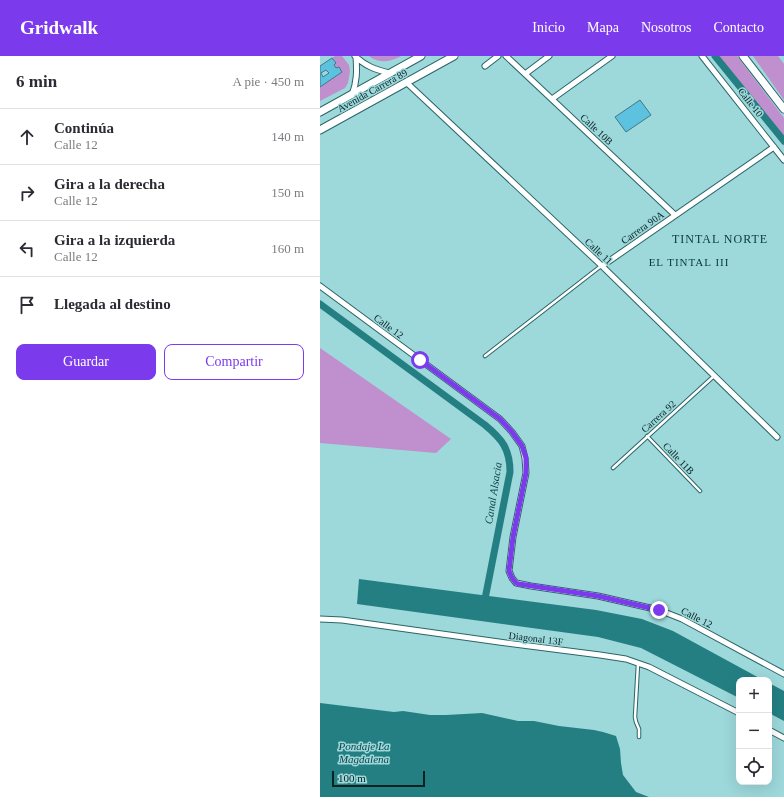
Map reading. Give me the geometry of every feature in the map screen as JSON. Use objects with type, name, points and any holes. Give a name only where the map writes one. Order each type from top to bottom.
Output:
[{"type":"main road","name":"Avenida Carrera 89","points":[[320,112],[421,56]]},
{"type":"main road","name":"Avenida Carrera 89","points":[[320,130],[454,56]]},
{"type":"main road","points":[[743,56],[784,109]]},
{"type":"street","points":[[486,66],[498,56]]},
{"type":"street","name":"Calle 10B","points":[[506,56],[675,215]]},
{"type":"street","points":[[525,74],[549,56]]},
{"type":"street","points":[[552,99],[612,56]]},
{"type":"street","name":"Calle 10","points":[[702,56],[784,160]]},
{"type":"street","points":[[356,57],[366,65],[390,73]]},
{"type":"street","points":[[352,95],[356,78],[356,57]]},
{"type":"street","name":"Calle 11","points":[[406,82],[602,266],[777,437]]},
{"type":"street","name":"Carrera 90A","points":[[602,266],[774,147]]},
{"type":"street","name":"Calle 12","points":[[320,286],[500,419],[522,446],[526,458],[526,473],[513,537],[509,571],[516,583],[598,596],[659,610],[682,618],[784,674]]},
{"type":"street","name":"Diagonal 13F","points":[[320,619],[342,620],[626,659],[648,666],[736,711]]},
{"type":"street","points":[[772,732],[784,738]]},
{"type":"lane","name":"Carrera 90A","points":[[485,356],[602,266]]},
{"type":"lane","name":"Carrera 92","points":[[613,468],[714,376]]},
{"type":"lane","name":"Calle 11B","points":[[647,436],[700,491]]},
{"type":"lane","points":[[638,663],[635,718],[639,729],[639,738]]},
{"type":"shaded area","points":[[335,56],[342,56],[349,65],[350,71],[348,83],[345,88],[320,101],[320,87],[342,72],[339,67],[336,68],[334,65],[336,63],[332,58]]},
{"type":"shaded area","points":[[369,56],[401,56],[393,60],[381,61],[373,59]]},
{"type":"shaded area","points":[[712,56],[737,56],[784,118],[784,146]]},
{"type":"shaded area","points":[[753,56],[778,56],[784,64],[784,100]]},
{"type":"shaded area","points":[[320,348],[451,439],[436,453],[320,443]]},
{"type":"water","points":[[359,579],[596,610],[642,619],[673,631],[757,677],[736,677],[736,696],[641,648],[598,637],[357,604]]},
{"type":"water","points":[[772,685],[784,691],[784,721],[772,715]]},
{"type":"water","name":"Pondaje La Magdalena","points":[[320,703],[430,715],[482,713],[518,721],[534,721],[603,732],[616,736],[620,749],[623,775],[636,792],[649,797],[320,797]]},
{"type":"building","points":[[332,58],[336,63],[334,65],[336,68],[339,67],[342,72],[320,87],[320,66]],"holes":[[[326,70],[329,73],[323,77],[321,73]]]},
{"type":"building","points":[[640,100],[651,115],[626,132],[615,117]]},
{"type":"waterway","points":[[715,56],[784,141]]},
{"type":"waterway","name":"Canal Alsacia","points":[[320,304],[485,425],[504,445],[510,464],[510,472],[484,604]]},
{"type":"district","name":"TINTAL NORTE","points":[[720,239]]},
{"type":"district","name":"EL TINTAL III","points":[[689,262]]},
{"type":"route","points":[[420,360],[500,419],[522,446],[526,458],[526,473],[513,537],[509,571],[516,583],[598,596],[659,610]]}]
